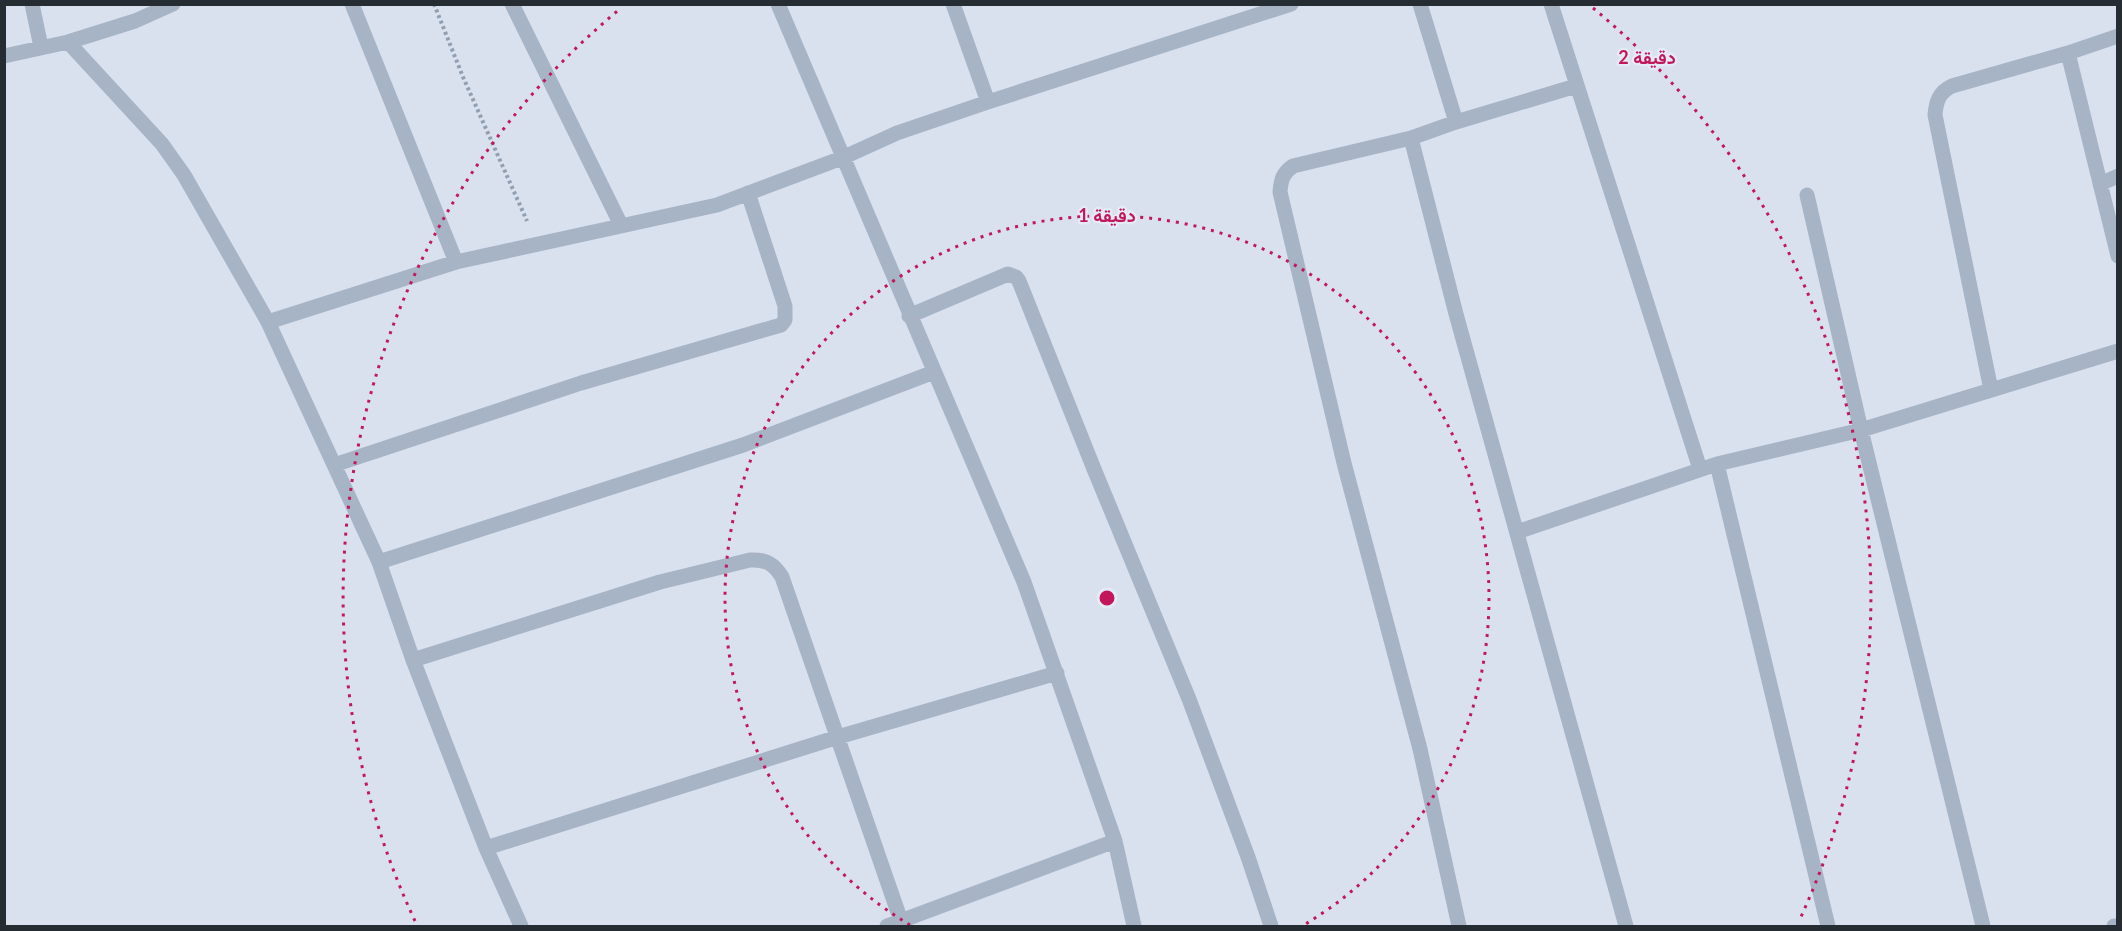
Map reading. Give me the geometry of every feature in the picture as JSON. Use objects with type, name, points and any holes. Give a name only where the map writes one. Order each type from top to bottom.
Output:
[{"type":"street","points":[[32,4],[41,47]]},
{"type":"street","points":[[4,56],[68,42],[135,21],[173,4]]},
{"type":"street","points":[[352,4],[456,262]]},
{"type":"street","points":[[512,4],[621,225]]},
{"type":"street","points":[[778,4],[1024,582],[1114,841],[1134,927]]},
{"type":"street","points":[[953,4],[988,102]]},
{"type":"street","points":[[268,322],[456,262],[717,205],[842,158],[897,133],[1291,4]]},
{"type":"street","points":[[1420,4],[1456,122]]},
{"type":"street","points":[[1551,4],[1700,469]]},
{"type":"street","points":[[1991,390],[1935,115],[1936,105],[1945,90],[1952,86],[2068,53],[2118,36]]},
{"type":"street","points":[[68,42],[162,144],[184,175],[268,322],[379,562],[413,660],[486,848],[521,927]]},
{"type":"street","points":[[2068,53],[2118,256]]},
{"type":"street","points":[[1458,927],[1420,749],[1344,463],[1280,192],[1281,178],[1285,171],[1293,166],[1411,138],[1576,86]]},
{"type":"street","points":[[1411,138],[1456,314],[1626,927]]},
{"type":"street","points":[[2100,184],[2118,176]]},
{"type":"street","points":[[334,465],[581,384],[781,325],[785,320],[785,306],[748,193]]},
{"type":"street","points":[[1807,195],[1861,430],[1983,927]]},
{"type":"street","points":[[909,316],[1008,274],[1019,281],[1189,699],[1248,857],[1271,927]]},
{"type":"street","points":[[1517,532],[1700,469],[1861,430],[2118,351]]},
{"type":"street","points":[[379,562],[743,445],[933,372]]},
{"type":"street","points":[[1717,464],[1828,927]]},
{"type":"street","points":[[413,660],[660,582],[759,559],[776,567],[782,577],[838,737],[894,924],[1114,841]]},
{"type":"street","points":[[486,848],[838,737],[1057,673]]},
{"type":"path","points":[[434,4],[463,77],[538,245]]}]
